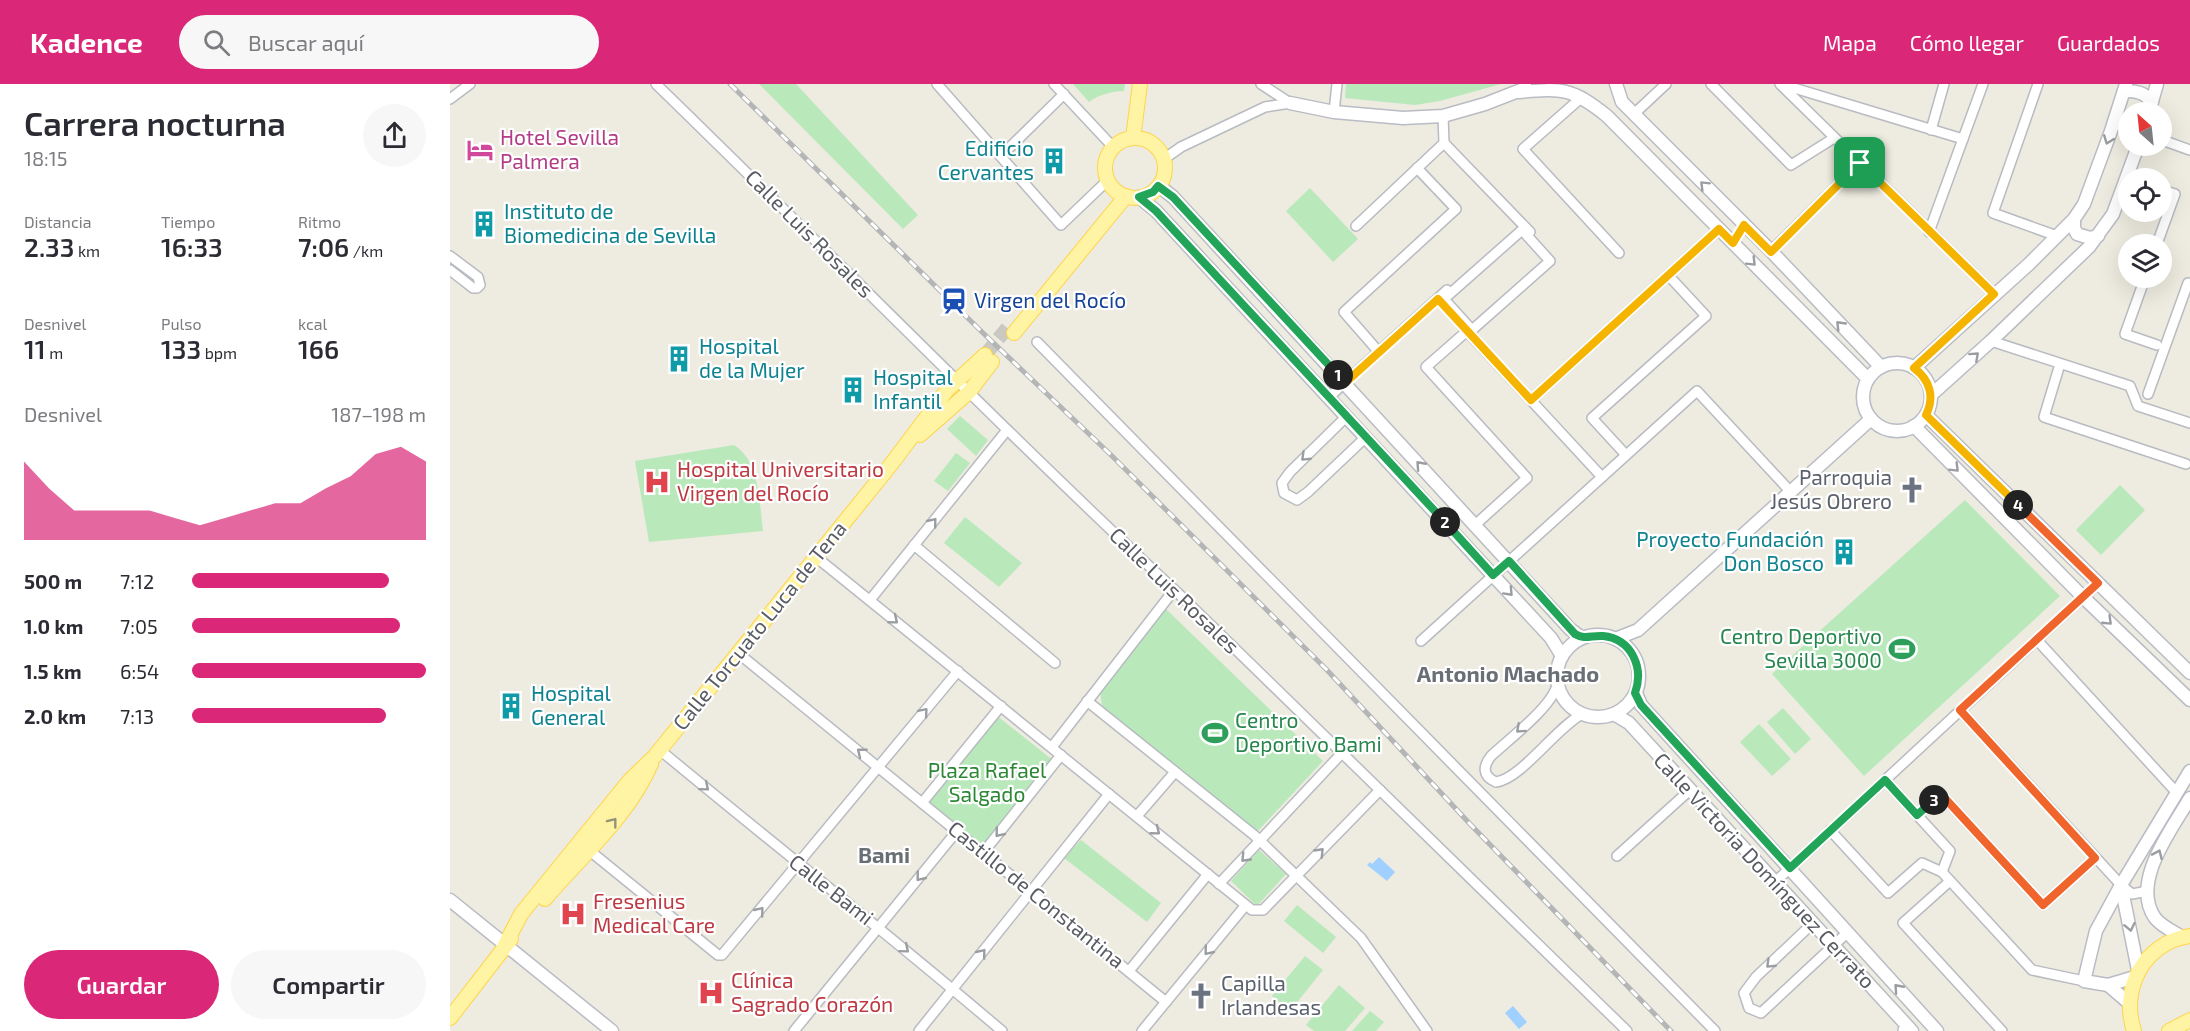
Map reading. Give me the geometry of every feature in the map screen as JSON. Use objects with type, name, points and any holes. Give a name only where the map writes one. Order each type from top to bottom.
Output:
[{"type":"main road","points":[[1133,138],[1140,84]]},
{"type":"main road","points":[[1012,329],[1127,195],[1153,192],[1158,186],[1163,178],[1164,159],[1155,145],[1141,138],[1133,138],[1113,147],[1106,163],[1108,180],[1127,195]]},
{"type":"main road","name":"Calle Torcuato Luca de Tena","points":[[505,945],[521,914],[630,780],[657,754],[889,467],[929,426],[988,358]]},
{"type":"main road","name":"Calle Torcuato Luca de Tena","points":[[450,1018],[505,945],[555,887],[590,851],[640,786],[657,754]]},
{"type":"main road","points":[[2134,1031],[2129,1003],[2137,974],[2164,944],[2186,937]]},
{"type":"main road","points":[[2169,1031],[2190,1020]]},
{"type":"street","points":[[450,99],[470,84]]},
{"type":"street","name":"Calle Luis Rosales","points":[[656,84],[1139,559],[1174,590],[1627,1031]]},
{"type":"street","points":[[937,84],[1002,155],[1061,225],[1108,180]]},
{"type":"street","points":[[1054,84],[1113,147]]},
{"type":"street","points":[[1261,84],[1290,103]]},
{"type":"street","points":[[1334,112],[1337,84]]},
{"type":"street","points":[[1164,159],[1181,147],[1265,107],[1290,103],[1334,112],[1403,118],[1443,116],[1485,104],[1532,84]]},
{"type":"street","points":[[1545,89],[1560,84]]},
{"type":"street","points":[[1576,84],[1584,97],[1607,116],[1868,379]]},
{"type":"street","points":[[1616,84],[1622,102],[1881,367]]},
{"type":"street","points":[[1634,114],[1666,84]]},
{"type":"street","points":[[1711,84],[1791,165],[1834,138]]},
{"type":"street","points":[[1780,84],[1963,139]]},
{"type":"street","points":[[1780,84],[1994,294]]},
{"type":"street","points":[[1931,130],[1944,84]]},
{"type":"street","points":[[1929,232],[1983,84]]},
{"type":"street","points":[[2038,84],[1992,213],[2057,236]]},
{"type":"street","points":[[2152,102],[2157,84]]},
{"type":"street","points":[[1519,88],[1570,92],[1584,97]]},
{"type":"street","points":[[1914,368],[2074,219],[2084,204],[2125,88],[2146,95],[2149,102]]},
{"type":"street","points":[[1002,155],[1064,94]]},
{"type":"street","points":[[1584,97],[1523,149],[1619,253]]},
{"type":"street","points":[[1443,116],[1444,142],[1556,262],[1426,367],[1527,478],[1475,525]]},
{"type":"street","points":[[1356,226],[1444,142]]},
{"type":"street","points":[[2172,144],[2190,150]]},
{"type":"street","points":[[1771,252],[1860,163]]},
{"type":"street","points":[[1378,351],[1344,312],[1456,209],[1418,168]]},
{"type":"street","points":[[1158,186],[1173,197],[1570,629],[1582,638]]},
{"type":"street","points":[[1127,195],[1156,211],[1551,638],[1562,656]]},
{"type":"street","points":[[1931,395],[1991,341],[2098,236],[2113,214],[2118,202]]},
{"type":"street","points":[[1531,400],[1732,213]]},
{"type":"street","points":[[2074,219],[2077,234],[2090,238],[2098,236]]},
{"type":"street","points":[[1441,299],[1521,223]]},
{"type":"street","points":[[1733,243],[1744,225]]},
{"type":"street","points":[[1329,397],[1378,351],[1522,230],[1550,261],[1473,330],[1441,299]]},
{"type":"street","points":[[450,256],[464,266],[480,280],[479,287],[472,288],[453,273],[464,266]]},
{"type":"street","points":[[1626,455],[1592,418],[1706,315],[1668,275]]},
{"type":"street","points":[[2148,394],[2189,283]]},
{"type":"street","points":[[2141,288],[2125,334],[2157,345]]},
{"type":"street","points":[[1441,299],[1469,333],[1602,477]]},
{"type":"street","points":[[1991,341],[2130,386],[2138,406],[2190,423]]},
{"type":"street","points":[[1037,342],[1715,1031]]},
{"type":"street","points":[[1892,363],[1904,363],[1923,375],[1929,384],[1931,395],[1926,415],[1906,430],[1887,430],[1871,419],[1865,410],[1864,389],[1868,379],[1881,367],[1892,363]]},
{"type":"street","points":[[2060,364],[2044,417],[2186,464]]},
{"type":"street","points":[[1421,641],[1697,391],[1790,492]]},
{"type":"street","points":[[1926,415],[2190,673]]},
{"type":"street","points":[[1347,416],[1290,472],[1282,483],[1284,493],[1297,500],[1366,437]]},
{"type":"street","points":[[1615,639],[1638,630],[1871,419]]},
{"type":"street","points":[[1914,426],[2083,597],[2190,700]]},
{"type":"street","points":[[870,600],[1007,430]]},
{"type":"street","points":[[914,545],[1054,663]]},
{"type":"street","points":[[816,557],[1252,910],[1263,910],[1380,790]]},
{"type":"street","points":[[1775,882],[2098,583]]},
{"type":"street","points":[[1052,747],[1174,590]]},
{"type":"street","points":[[1557,686],[1566,703],[1582,714],[1598,718],[1614,714],[1629,703],[1635,693],[1639,674],[1633,642],[1638,630]]},
{"type":"street","points":[[1582,714],[1567,724],[1510,777],[1496,782],[1486,775],[1485,763],[1555,694],[1556,675],[1562,656],[1571,645],[1582,638],[1604,636],[1615,639],[1626,646],[1634,656]]},
{"type":"street","points":[[2037,640],[2177,793]]},
{"type":"street","name":"Castillo de Constantina","points":[[738,653],[1166,1002]]},
{"type":"street","points":[[590,851],[718,955],[722,955],[958,671]]},
{"type":"street","name":"Calle Victoria Domínguez Cerrato","points":[[1635,693],[1641,705],[1937,1031]]},
{"type":"street","points":[[1087,701],[1261,841],[1361,938],[1427,1031]]},
{"type":"street","points":[[922,803],[1001,706]]},
{"type":"street","points":[[1960,710],[2121,885],[2132,894],[2148,891]]},
{"type":"street","name":"Calle Victoria Domínguez Cerrato","points":[[1614,714],[1629,723],[1912,1031]]},
{"type":"street","points":[[1219,884],[1342,753]]},
{"type":"street","name":"Calle Bami","points":[[657,754],[879,928],[1002,1031]]},
{"type":"street","points":[[983,853],[1061,755]]},
{"type":"street","points":[[2084,981],[2096,931],[2190,771]]},
{"type":"street","points":[[1137,816],[1175,772]]},
{"type":"street","points":[[1885,780],[1950,851],[1942,872]]},
{"type":"street","points":[[1617,856],[1690,790]]},
{"type":"street","points":[[919,1031],[1109,794]]},
{"type":"street","points":[[1917,815],[1941,794],[2043,905],[2095,858]]},
{"type":"street","points":[[2186,937],[2156,920],[2148,900],[2148,877],[2162,845],[2190,798]]},
{"type":"street","points":[[794,1031],[957,831]]},
{"type":"street","points":[[1830,831],[1888,893],[1922,863],[1942,872],[2031,970],[2084,981],[2108,985],[2137,974],[2121,885]]},
{"type":"street","points":[[1129,971],[1208,874]]},
{"type":"street","points":[[1950,881],[1903,923],[2002,1031]]},
{"type":"street","points":[[450,900],[612,1031]]},
{"type":"street","points":[[1142,1031],[1245,906]]},
{"type":"street","points":[[1813,923],[1756,977],[1744,993],[1749,1008],[1761,1013],[1848,933]]},
{"type":"street","points":[[2108,985],[2129,1003]]},
{"type":"green space","points":[[759,84],[796,84],[918,215],[903,229]]},
{"type":"green space","points":[[1073,84],[1125,84],[1124,91],[1105,94],[1089,102]]},
{"type":"green space","points":[[1346,84],[1501,84],[1440,101],[1415,105],[1345,98]]},
{"type":"green space","points":[[1310,188],[1358,239],[1333,262],[1286,211]]},
{"type":"green space","points":[[960,416],[988,440],[976,456],[947,429]]},
{"type":"green space","points":[[734,445],[743,452],[754,472],[763,531],[649,542],[635,461]]},
{"type":"green space","points":[[956,453],[970,463],[948,491],[934,481]]},
{"type":"green space","points":[[2120,485],[2145,510],[2101,555],[2076,530]]},
{"type":"green space","name":"Centro Deportivo Sevilla 3000","points":[[1965,500],[2060,596],[1864,776],[1772,674]]},
{"type":"green space","points":[[965,517],[1022,563],[999,587],[944,543]]},
{"type":"green space","name":"Centro Deportivo Bami","points":[[1166,609],[1323,761],[1257,832],[1102,706],[1100,690]]},
{"type":"green space","points":[[1783,708],[1811,739],[1795,754],[1767,722]]},
{"type":"green space","name":"Plaza Rafael Salgado","points":[[996,715],[1054,761],[982,847],[925,801]]},
{"type":"green space","points":[[1759,724],[1791,759],[1772,776],[1740,742]]},
{"type":"green space","points":[[1081,840],[1161,903],[1147,922],[1064,858]]},
{"type":"green space","points":[[1259,850],[1286,874],[1257,906],[1231,881]]},
{"type":"green space","points":[[1297,905],[1336,937],[1323,953],[1284,921]]},
{"type":"green space","points":[[1305,956],[1323,970],[1290,1011],[1272,996]]},
{"type":"green space","points":[[1339,985],[1365,1008],[1345,1031],[1314,1031],[1306,1025]]},
{"type":"green space","points":[[1370,1011],[1384,1022],[1376,1031],[1352,1031]]},
{"type":"water","points":[[1379,857],[1395,872],[1387,881],[1367,865],[1370,862],[1372,864]]},
{"type":"water","points":[[1513,1006],[1527,1022],[1519,1029],[1505,1013]]},
{"type":"tunnel","points":[[985,355],[1009,326]]},
{"type":"railway","points":[[730,84],[982,332],[1111,455],[1326,669],[1470,824],[1671,1031]]},
{"type":"place","name":"Hotel Sevilla Palmera","points":[[480,150]]},
{"type":"place","name":"Edificio Cervantes","points":[[1054,161]]},
{"type":"place","name":"Instituto de Biomedicina de Sevilla","points":[[484,224]]},
{"type":"place","name":"Virgen del Rocío","points":[[954,301]]},
{"type":"place","name":"Hospital de la Mujer","points":[[679,359]]},
{"type":"place","name":"Hospital Infantil","points":[[853,390]]},
{"type":"place","name":"Hospital Universitario Virgen del Rocío","points":[[657,482]]},
{"type":"place","name":"Parroquia Jesús Obrero","points":[[1912,490]]},
{"type":"place","name":"Proyecto Fundación Don Bosco","points":[[1844,552]]},
{"type":"place","name":"Centro Deportivo Sevilla 3000","points":[[1902,649]]},
{"type":"place","name":"Hospital General","points":[[511,706]]},
{"type":"place","name":"Centro Deportivo Bami","points":[[1215,733]]},
{"type":"place","name":"Fresenius Medical Care","points":[[573,914]]},
{"type":"place","name":"Clínica Sagrado Corazón","points":[[711,993]]},
{"type":"place","name":"Capilla Irlandesas","points":[[1201,996]]},
{"type":"district","name":"Antonio Machado","points":[[1508,674]]},
{"type":"district","name":"Bami","points":[[884,855]]},
{"type":"route","points":[[1860,163],[1994,294],[1914,368],[1929,384],[1931,402],[1926,415],[2098,583],[1960,710],[2095,858],[2043,905],[1941,794],[1917,815],[1885,780],[1790,868],[1641,705],[1635,693],[1639,674],[1637,665],[1634,656],[1626,646],[1615,639],[1604,636],[1582,638],[1575,634],[1509,561],[1493,575],[1156,211],[1139,197],[1153,192],[1158,186],[1173,197],[1345,383],[1438,299],[1531,400],[1719,229],[1733,243],[1744,225],[1771,252],[1860,163]]}]
